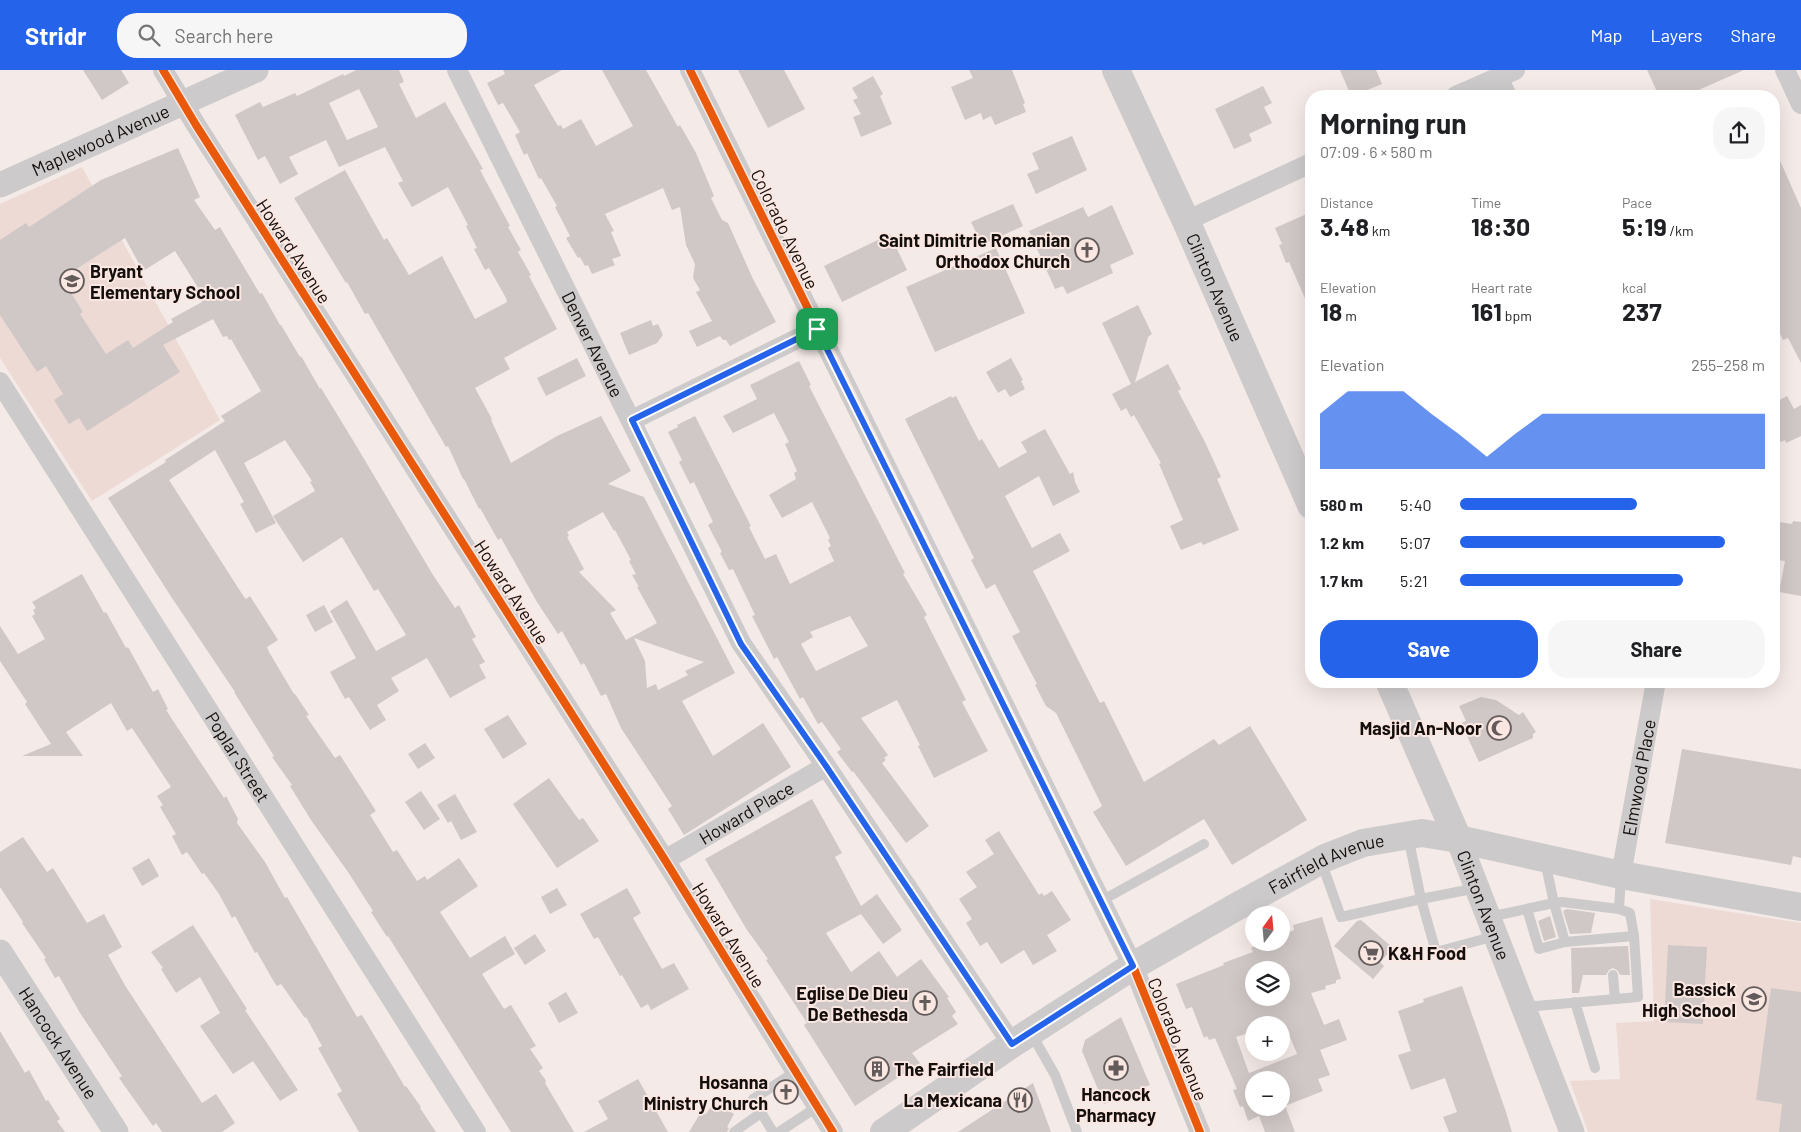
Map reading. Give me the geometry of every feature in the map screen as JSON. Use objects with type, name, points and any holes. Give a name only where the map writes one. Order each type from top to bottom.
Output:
[{"type":"main road","name":"Clinton Avenue","points":[[1116,70],[1186,221],[1305,491]]},
{"type":"main road","name":"Clinton Avenue","points":[[1392,688],[1458,839]]},
{"type":"main road","name":"Fairfield Avenue","points":[[884,1132],[1021,1038],[1133,966],[1236,906],[1321,860],[1363,843],[1422,833],[1458,839],[1621,875],[1801,907]]},
{"type":"street","name":"Howard Avenue","points":[[163,70],[665,860],[833,1132]]},
{"type":"street","name":"Maplewood Avenue","points":[[0,185],[256,70]]},
{"type":"street","name":"Denver Avenue","points":[[457,70],[632,420],[741,644],[1021,1038]]},
{"type":"street","name":"Colorado Avenue","points":[[690,70],[1133,966],[1200,1132]]},
{"type":"street","points":[[1785,70],[1801,104]]},
{"type":"street","points":[[1470,90],[1507,74],[1507,90]]},
{"type":"street","points":[[1186,221],[1305,166]]},
{"type":"street","points":[[632,420],[817,329]]},
{"type":"street","name":"Poplar Street","points":[[0,382],[476,1132]]},
{"type":"street","name":"Elmwood Place","points":[[1621,875],[1655,688]]},
{"type":"street","name":"Howard Place","points":[[665,860],[826,766]]},
{"type":"street","name":"Clinton Avenue","points":[[1458,839],[1525,1007],[1572,1132]]},
{"type":"street","name":"Hancock Avenue","points":[[0,952],[116,1132]]},
{"type":"lane","points":[[1408,834],[1421,899],[1436,952],[1527,909],[1554,903],[1562,902],[1619,908],[1630,913],[1634,936],[1638,997],[1525,1007]]},
{"type":"lane","points":[[1101,901],[1204,844]]},
{"type":"lane","points":[[1545,858],[1554,903],[1565,942]]},
{"type":"lane","points":[[1321,860],[1342,917],[1478,888]]},
{"type":"lane","points":[[1619,908],[1621,875]]},
{"type":"lane","points":[[1527,909],[1539,949],[1565,942],[1610,943],[1634,936]]},
{"type":"lane","points":[[1613,975],[1615,999]]},
{"type":"lane","points":[[1575,1002],[1595,1068]]},
{"type":"lane","points":[[1021,1038],[1055,1074],[1077,1132]]},
{"type":"lane","points":[[773,1132],[753,1099],[795,1072]]},
{"type":"lane","points":[[779,1132],[818,1107]]},
{"type":"lane","points":[[734,1132],[762,1112]]},
{"type":"shaded area","name":"Bryant Elementary School","points":[[82,167],[220,420],[92,501],[0,358],[0,204]]},
{"type":"shaded area","name":"Bassick High School","points":[[1650,899],[1801,923],[1801,1132],[1588,1132],[1570,1081],[1620,1079],[1616,1023],[1654,1021]]},
{"type":"building","points":[[83,70],[121,70],[129,83],[102,100]]},
{"type":"building","points":[[356,70],[399,70],[404,82],[399,84],[416,118],[445,102],[483,169],[480,170],[510,226],[508,227],[521,250],[518,252],[531,275],[529,276],[557,329],[504,358],[510,369],[475,388],[492,419],[511,463],[557,436],[601,416],[631,471],[608,484],[644,497],[735,673],[682,701],[713,756],[763,723],[791,767],[684,835],[668,809],[672,806],[621,728],[606,694],[601,696],[584,663],[581,665],[562,631],[558,634],[537,602],[501,538],[498,540],[463,479],[448,446],[446,447],[368,313],[365,314],[294,198],[345,170],[384,240],[387,238],[409,275],[442,256],[475,319],[507,302],[489,268],[485,270],[474,249],[477,248],[466,226],[468,225],[448,187],[412,207],[398,183],[403,181],[385,147],[339,167],[326,140],[289,157],[298,174],[280,184],[265,156],[258,160],[235,115],[260,102],[263,107],[295,93],[297,96],[343,74],[344,76]],"holes":[[[359,89],[378,127],[347,140],[329,103]],[[603,512],[631,560],[629,561],[636,574],[632,575],[657,623],[626,640],[610,613],[616,610],[579,572],[584,569],[567,537],[569,536],[567,532]],[[634,638],[704,662],[685,671],[688,675],[658,690],[656,684],[647,688],[645,661]]]},
{"type":"building","points":[[503,70],[562,70],[534,85],[558,126],[561,125],[563,129],[581,119],[596,146],[633,126],[602,70],[646,70],[678,127],[680,125],[696,153],[714,196],[711,198],[722,220],[728,223],[753,279],[776,322],[730,346],[720,336],[697,347],[689,331],[712,321],[696,292],[700,290],[693,278],[695,264],[686,245],[680,207],[672,210],[663,188],[605,214],[614,231],[611,232],[621,256],[612,259],[615,265],[592,274],[588,265],[585,266],[580,257],[578,258],[566,238],[570,236],[555,207],[557,206],[541,178],[539,179],[527,153],[524,155],[515,135],[520,132],[503,103],[498,105],[487,83],[505,74]]},
{"type":"building","points":[[738,70],[784,70],[805,109],[768,128]]},
{"type":"building","points":[[969,70],[1012,70],[1025,103],[1023,104],[1026,112],[995,125],[991,116],[983,120],[981,113],[965,120],[951,87],[973,78]]},
{"type":"building","points":[[1340,70],[1376,70],[1382,84],[1367,90],[1349,90]]},
{"type":"building","points":[[1647,70],[1744,70],[1699,90],[1656,90]]},
{"type":"building","points":[[873,76],[883,94],[880,96],[892,124],[861,137],[853,117],[861,114],[853,100],[858,98],[852,88]]},
{"type":"building","points":[[1263,86],[1272,103],[1264,107],[1272,123],[1249,134],[1252,141],[1234,149],[1215,109]]},
{"type":"building","points":[[1072,136],[1087,170],[1036,194],[1027,174],[1039,169],[1032,153]]},
{"type":"building","points":[[178,148],[200,197],[194,200],[215,230],[220,227],[260,294],[262,293],[280,325],[321,388],[433,575],[455,608],[459,605],[476,637],[472,639],[485,662],[479,665],[486,678],[450,698],[427,658],[391,678],[399,691],[377,705],[386,720],[370,730],[349,697],[345,699],[330,672],[356,658],[330,611],[347,600],[376,651],[406,635],[378,589],[374,591],[342,537],[303,562],[273,516],[315,491],[310,482],[312,481],[285,440],[244,463],[276,523],[256,533],[240,504],[244,502],[215,450],[169,480],[244,597],[246,599],[250,596],[278,640],[267,647],[269,652],[309,715],[306,716],[335,758],[340,755],[376,811],[370,815],[393,852],[397,850],[417,881],[425,876],[427,880],[459,858],[478,886],[440,912],[470,958],[505,936],[515,954],[482,974],[504,1009],[511,1005],[536,1046],[530,1049],[543,1068],[539,1071],[574,1132],[511,1132],[371,912],[373,911],[348,872],[311,820],[290,786],[292,785],[272,757],[274,756],[235,692],[108,498],[166,462],[165,460],[225,421],[221,416],[261,391],[231,339],[229,340],[227,336],[223,337],[213,319],[163,345],[180,372],[87,431],[79,418],[69,424],[54,400],[63,394],[46,366],[37,372],[0,315],[0,240],[26,223],[29,227],[101,180]],"holes":[[[125,238],[143,271],[175,251],[202,294],[198,296],[202,302],[171,319],[173,322],[133,348],[128,340],[106,354],[80,314],[83,312],[62,278]]]},
{"type":"building","points":[[1780,161],[1801,208],[1801,363],[1788,338],[1783,340],[1780,334]]},
{"type":"building","points":[[1013,204],[1023,226],[982,245],[971,222]]},
{"type":"building","points":[[1112,205],[1134,254],[1110,265],[1113,273],[1067,294],[1063,286],[1055,289],[1029,231],[1083,207],[1088,217]]},
{"type":"building","points":[[1305,215],[1305,298],[1289,262],[1286,263],[1279,245],[1282,244],[1275,228]]},
{"type":"building","points":[[890,234],[907,270],[842,302],[824,266]]},
{"type":"building","points":[[996,248],[1025,313],[935,352],[906,287]]},
{"type":"building","points":[[1138,305],[1152,334],[1148,337],[1135,382],[1168,364],[1181,389],[1178,391],[1221,477],[1217,479],[1239,530],[1203,545],[1201,542],[1181,550],[1170,526],[1183,520],[1159,464],[1161,463],[1134,415],[1131,417],[1126,408],[1121,411],[1112,394],[1131,384],[1102,323]]},
{"type":"building","points":[[651,320],[653,326],[658,324],[663,335],[657,343],[629,355],[620,333]]},
{"type":"building","points":[[577,358],[586,376],[546,396],[537,378]]},
{"type":"building","points":[[1011,358],[1023,380],[1021,381],[1025,389],[1010,397],[1005,389],[998,393],[986,372]]},
{"type":"building","points":[[799,361],[811,385],[809,386],[905,573],[903,574],[927,615],[924,617],[966,700],[962,702],[988,751],[934,778],[897,700],[861,718],[888,755],[882,763],[929,826],[906,843],[837,752],[841,749],[822,722],[818,724],[803,697],[800,699],[777,657],[774,659],[752,616],[755,615],[733,569],[729,570],[720,553],[722,552],[708,525],[713,522],[694,482],[690,484],[679,462],[682,460],[668,432],[695,416],[751,526],[749,527],[765,559],[776,554],[790,584],[834,561],[828,548],[831,546],[828,540],[830,538],[812,502],[782,518],[769,495],[796,479],[794,473],[797,471],[785,444],[789,442],[774,413],[733,433],[723,416],[757,399],[750,385]],"holes":[[[850,616],[868,646],[816,671],[801,644],[813,637],[810,632]]]},
{"type":"building","points":[[951,396],[952,398],[956,396],[979,441],[982,439],[999,468],[1027,452],[1021,442],[1045,429],[1070,474],[1073,472],[1080,492],[1053,506],[1039,476],[1005,496],[1032,548],[1060,533],[1070,551],[1033,571],[1100,703],[1104,701],[1144,782],[1214,739],[1219,745],[1250,726],[1307,820],[1232,865],[1204,819],[1126,866],[1093,812],[1102,806],[1056,713],[1046,706],[1035,685],[1037,684],[1012,636],[1020,632],[995,584],[986,589],[971,560],[974,558],[905,419]]},
{"type":"building","points":[[1787,396],[1794,409],[1801,405],[1801,436],[1786,443],[1785,440],[1780,442],[1780,400]]},
{"type":"building","points":[[1793,521],[1801,522],[1801,596],[1780,592],[1785,561],[1780,561],[1780,522],[1792,524]]},
{"type":"building","points":[[82,574],[126,648],[128,647],[153,692],[158,689],[168,709],[166,710],[224,798],[226,796],[238,819],[237,823],[265,862],[285,898],[287,897],[357,1017],[362,1015],[405,1087],[421,1107],[436,1132],[359,1132],[337,1094],[342,1091],[318,1048],[322,1046],[306,1017],[281,984],[277,986],[274,982],[257,952],[255,953],[235,916],[232,918],[219,894],[204,873],[202,874],[187,852],[182,855],[172,836],[176,834],[160,807],[163,805],[157,796],[171,787],[132,728],[127,731],[111,703],[66,732],[83,756],[22,756],[51,744],[25,704],[27,702],[0,661],[0,626],[18,654],[45,639],[32,616],[35,614],[33,610],[36,608],[32,602]]},
{"type":"building","points":[[324,605],[333,622],[315,632],[306,615]]},
{"type":"building","name":"Masjid An-Noor","points":[[1481,697],[1496,700],[1519,715],[1523,712],[1536,732],[1533,734],[1533,738],[1479,762],[1461,723],[1466,721],[1459,706]]},
{"type":"building","points":[[508,715],[527,744],[503,759],[484,729]]},
{"type":"building","points":[[425,743],[435,758],[418,769],[408,754]]},
{"type":"building","points":[[1682,749],[1801,769],[1801,858],[1793,856],[1791,865],[1665,843]]},
{"type":"building","points":[[549,778],[579,820],[583,818],[599,841],[557,868],[513,804]]},
{"type":"building","points":[[421,791],[440,819],[424,830],[405,802]]},
{"type":"building","points":[[455,794],[477,832],[461,840],[451,821],[448,823],[437,805]]},
{"type":"building","points":[[812,799],[842,853],[835,857],[861,906],[877,894],[902,930],[883,944],[861,914],[826,933],[851,972],[879,951],[897,977],[921,959],[949,997],[947,998],[956,1012],[952,1016],[958,1024],[912,1053],[920,1063],[855,1106],[804,1025],[807,1023],[766,960],[768,959],[747,930],[705,859]]},
{"type":"building","points":[[999,831],[1039,895],[1042,893],[1044,896],[1052,891],[1071,920],[1047,935],[1057,951],[1033,965],[1024,950],[1001,964],[987,942],[980,946],[966,923],[972,919],[959,899],[977,887],[966,872],[994,854],[985,840]]},
{"type":"building","points":[[23,837],[47,872],[53,868],[87,923],[104,914],[122,947],[108,955],[126,987],[202,1103],[216,1094],[235,1123],[222,1132],[162,1132],[156,1123],[153,1126],[119,1078],[122,1076],[80,1013],[59,976],[55,978],[44,959],[46,958],[0,887],[0,852]]},
{"type":"building","points":[[149,858],[159,876],[142,886],[132,868]]},
{"type":"building","points":[[557,888],[567,905],[550,914],[541,897]]},
{"type":"building","points":[[627,888],[641,913],[633,918],[662,969],[674,963],[689,989],[651,1010],[648,1004],[641,1008],[598,937],[594,939],[580,914]]},
{"type":"building","points":[[1567,909],[1595,913],[1591,933],[1570,934],[1563,911]]},
{"type":"building","points":[[1550,916],[1556,937],[1544,941],[1538,921]]},
{"type":"building","points":[[1322,917],[1341,979],[1336,980],[1336,983],[1325,986],[1326,989],[1311,993],[1324,1025],[1339,1019],[1347,1040],[1320,1050],[1330,1075],[1318,1079],[1323,1091],[1290,1104],[1290,1071],[1254,1071],[1279,1061],[1290,1061],[1290,1057],[1297,1054],[1290,1037],[1290,1016],[1245,1016],[1245,1034],[1236,1037],[1248,1071],[1245,1071],[1245,1112],[1243,1106],[1240,1107],[1233,1090],[1237,1089],[1215,1038],[1209,1040],[1207,1036],[1204,1038],[1192,1007],[1186,1009],[1176,984],[1224,965],[1223,963],[1252,951],[1290,951],[1290,932],[1294,930],[1293,925]]},
{"type":"building","name":"K&H Food","points":[[1361,920],[1393,948],[1380,962],[1384,966],[1373,979],[1334,946],[1357,921]]},
{"type":"building","points":[[193,925],[247,1009],[245,1010],[298,1090],[280,1101],[253,1061],[233,1074],[200,1026],[220,1013],[200,977],[176,993],[161,969],[163,968],[151,952]]},
{"type":"building","points":[[535,934],[546,951],[525,965],[514,948]]},
{"type":"building","points":[[1668,945],[1707,947],[1703,1024],[1664,1022]]},
{"type":"building","points":[[1628,946],[1630,975],[1620,975],[1613,968],[1606,975],[1583,975],[1579,993],[1572,993],[1571,948]]},
{"type":"building","points":[[1462,986],[1512,1132],[1449,1132],[1443,1117],[1457,1112],[1445,1078],[1411,1090],[1398,1055],[1411,1051],[1398,1011],[1424,1002],[1423,999]]},
{"type":"building","points":[[1771,988],[1801,992],[1801,1132],[1779,1132],[1782,1104],[1756,1100]]},
{"type":"building","points":[[566,992],[578,1013],[559,1023],[548,1003]]},
{"type":"building","name":"Hancock Pharmacy","points":[[1121,1017],[1150,1085],[1104,1104],[1082,1051],[1085,1040]]},
{"type":"building","points":[[0,1031],[25,1073],[29,1070],[46,1101],[48,1100],[60,1119],[57,1121],[65,1132],[0,1132]]},
{"type":"building","points":[[638,1079],[668,1132],[584,1132],[608,1119],[598,1101]]},
{"type":"building","points":[[1033,1083],[1051,1132],[958,1132]]},
{"type":"building","points":[[714,1102],[734,1114],[727,1127],[729,1128],[727,1132],[689,1132],[701,1112],[706,1114]]},
{"type":"building","points":[[1246,1116],[1259,1116],[1248,1121]]},
{"type":"building","points":[[1259,1116],[1289,1116],[1295,1132],[1265,1132]]},
{"type":"cycle path","points":[[163,70],[196,125],[665,860],[833,1132]]},
{"type":"cycle path","points":[[690,70],[1133,966],[1200,1132]]},
{"type":"place","name":"Saint Dimitrie Romanian Orthodox Church","points":[[1087,250]]},
{"type":"place","name":"Bryant Elementary School","points":[[72,281]]},
{"type":"place","name":"Masjid An-Noor","points":[[1499,728]]},
{"type":"place","name":"K&H Food","points":[[1371,953]]},
{"type":"place","name":"Bassick High School","points":[[1754,999]]},
{"type":"place","name":"Eglise De Dieu De Bethesda","points":[[925,1003]]},
{"type":"place","name":"Hancock Pharmacy","points":[[1116,1068]]},
{"type":"place","name":"The Fairfield","points":[[877,1069]]},
{"type":"place","name":"Hosanna Ministry Church","points":[[786,1092]]},
{"type":"place","name":"La Mexicana","points":[[1020,1100]]},
{"type":"route","points":[[817,329],[849,390],[1133,966],[1012,1044],[826,766],[741,644],[632,420],[817,329]]}]
